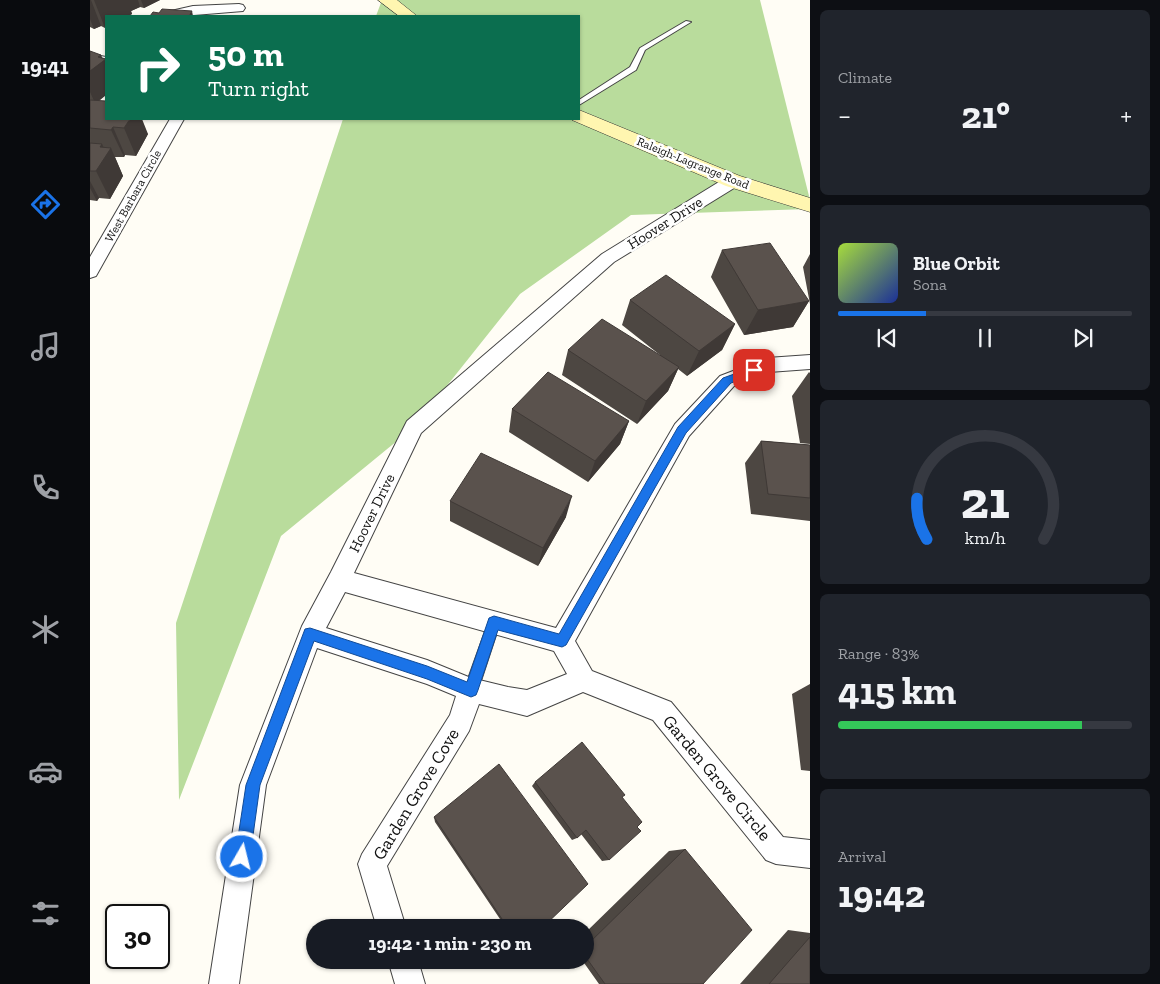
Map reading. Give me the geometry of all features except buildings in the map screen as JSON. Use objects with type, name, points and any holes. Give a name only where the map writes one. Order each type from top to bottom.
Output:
[{"type":"main road","points":[[386,0],[408,15]]},
{"type":"main road","name":"Raleigh-Lagrange Road","points":[[580,116],[733,181],[810,205]]},
{"type":"street","points":[[170,15],[193,10],[237,12],[253,0]]},
{"type":"street","name":"West Barbara Circle","points":[[90,272],[176,120]]},
{"type":"street","name":"Hoover Drive","points":[[224,984],[253,785],[310,634],[339,580],[414,427],[608,258],[733,181]]},
{"type":"street","points":[[562,641],[682,430],[727,381],[767,366],[810,362]]},
{"type":"street","points":[[310,634],[427,672],[471,690],[527,703],[584,680],[562,641],[339,580]]},
{"type":"street","name":"Garden Grove Circle","points":[[584,680],[662,711],[776,850],[810,854]]},
{"type":"street","name":"Garden Grove Cove","points":[[389,919],[372,864],[460,722],[471,690]]},
{"type":"street","points":[[405,969],[410,984]]},
{"type":"lane","points":[[580,103],[633,68],[642,50],[652,42],[688,22]]},
{"type":"lane","points":[[90,56],[105,59]]},
{"type":"lane","points":[[471,690],[494,622]]},
{"type":"green space","points":[[382,0],[760,0],[810,200],[810,209],[631,215],[520,294],[414,427],[281,536],[179,800],[176,623],[343,120],[580,120],[580,15],[376,15]]},
{"type":"route","points":[[242,857],[253,785],[310,634],[427,672],[471,690],[494,622],[562,641],[682,430],[727,381],[754,370]]}]
